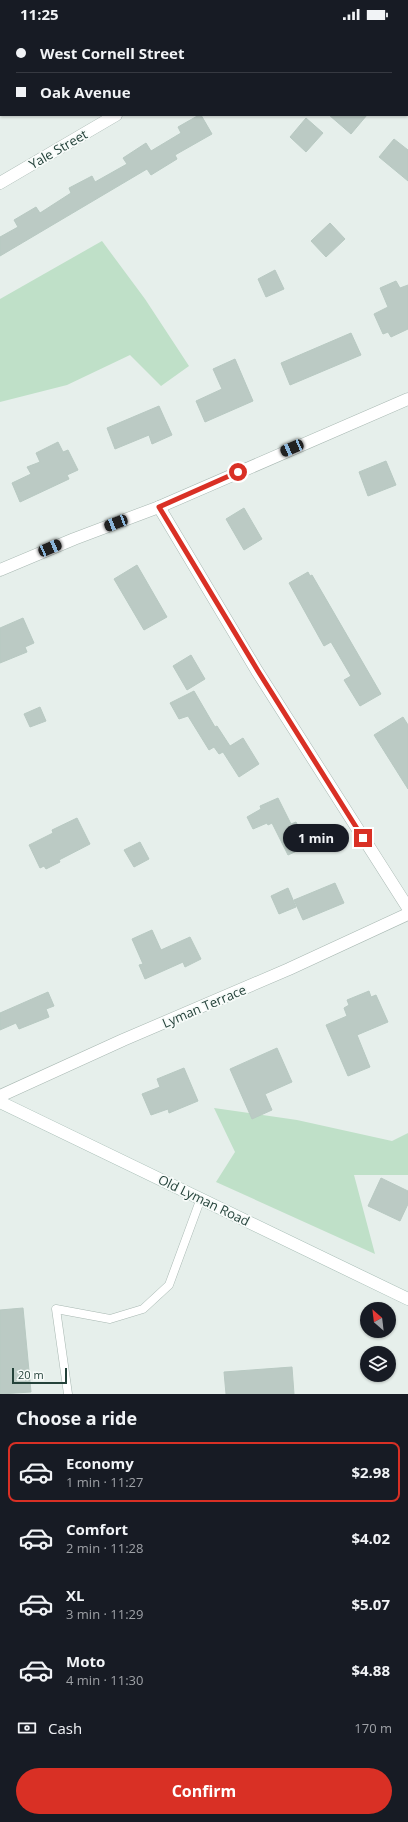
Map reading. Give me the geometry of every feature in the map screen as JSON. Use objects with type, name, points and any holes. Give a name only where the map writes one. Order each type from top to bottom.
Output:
[{"type":"street","name":"Yale Street","points":[[0,183],[114,116]]},
{"type":"street","points":[[0,570],[74,539],[159,507],[408,399]]},
{"type":"street","points":[[159,507],[258,671],[408,908]]},
{"type":"street","name":"Lyman Terrace","points":[[0,1096],[123,1040],[289,969],[408,914]]},
{"type":"street","name":"Old Lyman Road","points":[[0,1102],[408,1299]]},
{"type":"lane","points":[[68,1394],[56,1309],[110,1319],[143,1310],[169,1284],[201,1198]]},
{"type":"green space","points":[[102,241],[145,299],[189,366],[161,386],[130,355],[67,385],[0,402],[0,299]]},
{"type":"green space","points":[[214,1108],[297,1120],[392,1141],[408,1133],[408,1175],[354,1175],[375,1254],[216,1182],[235,1152]]},
{"type":"building","points":[[197,116],[202,116],[212,134],[175,155],[177,159],[151,175],[147,169],[0,256],[0,237],[18,227],[14,220],[36,207],[40,213],[71,193],[69,188],[92,176],[95,182],[127,164],[123,158],[146,143],[151,151],[181,133],[178,127]]},
{"type":"building","points":[[330,116],[366,116],[351,134]]},
{"type":"building","points":[[306,118],[323,133],[306,152],[290,137]]},
{"type":"building","points":[[394,139],[408,150],[408,181],[379,157]]},
{"type":"building","points":[[330,223],[345,239],[326,257],[311,241]]},
{"type":"building","points":[[275,270],[284,289],[266,297],[258,279]]},
{"type":"building","points":[[396,281],[400,288],[408,285],[408,329],[391,337],[388,332],[383,334],[374,314],[388,307],[380,288]]},
{"type":"building","points":[[351,333],[361,355],[290,385],[281,363]]},
{"type":"building","points":[[235,359],[253,401],[205,422],[196,401],[222,389],[213,369]]},
{"type":"building","points":[[159,406],[172,435],[152,444],[149,435],[115,449],[107,428]]},
{"type":"building","points":[[58,442],[63,452],[68,450],[78,470],[67,475],[69,479],[20,502],[12,483],[31,474],[27,467],[40,462],[36,453]]},
{"type":"building","points":[[386,461],[396,485],[368,496],[359,472]]},
{"type":"building","points":[[244,508],[262,539],[244,550],[226,519]]},
{"type":"building","points":[[137,565],[167,617],[144,630],[114,579]]},
{"type":"building","points":[[308,572],[310,576],[312,575],[381,694],[360,706],[344,680],[351,676],[331,642],[324,646],[289,583]]},
{"type":"building","points":[[23,618],[34,643],[25,647],[27,652],[0,663],[0,628]]},
{"type":"building","points":[[191,655],[205,679],[187,690],[173,666]]},
{"type":"building","points":[[194,691],[215,727],[217,726],[230,746],[243,738],[259,764],[239,777],[223,752],[219,754],[214,747],[209,750],[188,716],[179,719],[170,703]]},
{"type":"building","points":[[40,707],[46,721],[30,727],[24,714]]},
{"type":"building","points":[[403,717],[408,725],[408,789],[374,735]]},
{"type":"building","points":[[278,798],[291,824],[296,822],[308,846],[288,855],[272,823],[268,825],[267,823],[253,829],[247,817],[261,809],[260,806]]},
{"type":"building","points":[[77,818],[90,844],[59,860],[60,862],[46,869],[44,866],[40,868],[29,845],[53,833],[52,830]]},
{"type":"building","points":[[140,842],[149,859],[134,867],[124,850]]},
{"type":"building","points":[[335,883],[344,903],[303,920],[294,900]]},
{"type":"building","points":[[288,888],[296,907],[279,914],[271,896]]},
{"type":"building","points":[[152,930],[161,950],[190,937],[201,959],[185,967],[183,962],[145,979],[139,965],[143,964],[132,939]]},
{"type":"building","points":[[369,991],[371,997],[376,995],[388,1022],[357,1035],[370,1067],[348,1076],[326,1025],[347,1016],[344,1008],[349,1005],[347,1000]]},
{"type":"building","points":[[48,992],[54,1006],[46,1009],[49,1017],[19,1029],[16,1023],[0,1030],[0,1013]]},
{"type":"building","points":[[277,1048],[292,1082],[265,1094],[272,1110],[252,1119],[230,1069]]},
{"type":"building","points":[[184,1068],[198,1101],[169,1113],[168,1109],[151,1115],[142,1094],[160,1087],[157,1079]]},
{"type":"building","points":[[381,1178],[408,1191],[408,1204],[400,1221],[368,1206]]},
{"type":"building","points":[[23,1308],[31,1392],[0,1394],[0,1310]]},
{"type":"building","points":[[292,1367],[294,1394],[226,1394],[224,1372]]},
{"type":"route","points":[[238,472],[159,507],[258,671],[363,838]]}]
